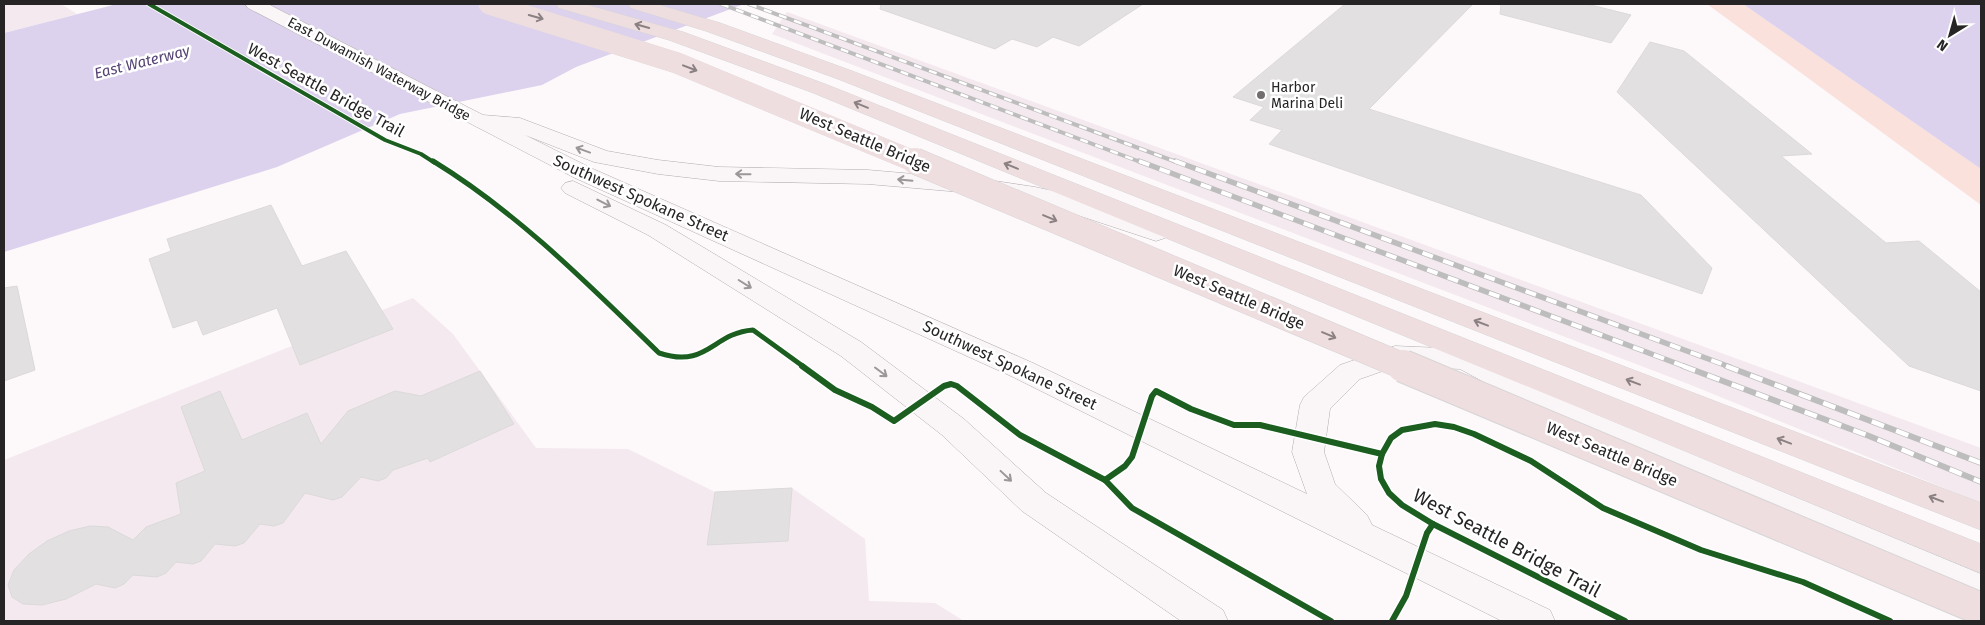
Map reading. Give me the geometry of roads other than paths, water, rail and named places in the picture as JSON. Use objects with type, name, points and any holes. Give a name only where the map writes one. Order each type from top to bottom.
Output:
[{"type":"highway","name":"West Seattle Bridge","points":[[489,4],[677,63],[738,87],[1981,609]]},
{"type":"highway","name":"West Seattle Bridge","points":[[566,4],[676,36],[818,88],[1981,559]]},
{"type":"highway","points":[[637,4],[713,27],[845,75],[1981,517]]},
{"type":"street","name":"East Duwamish Waterway Bridge","points":[[254,4],[478,121]]},
{"type":"street","points":[[478,121],[512,123],[602,156],[658,167],[719,174],[868,177],[995,188],[1053,198],[1133,223],[1465,359],[1589,406],[1981,569]]},
{"type":"street","points":[[478,121],[488,139],[513,157],[657,230],[851,349],[954,427],[1034,502],[1210,621]]},
{"type":"street","name":"Southwest Spokane Street","points":[[478,121],[583,173],[1023,370],[1537,621]]},
{"type":"street","points":[[1368,538],[1321,490],[1308,452],[1315,405],[1350,372],[1395,356],[1465,359],[1579,420],[1981,590]]},
{"type":"water","name":"East Waterway","points":[[117,4],[744,4],[576,67],[542,85],[400,114],[277,167],[4,252],[4,33]]},
{"type":"water","points":[[1743,4],[1981,4],[1981,169]]},
{"type":"railway","points":[[721,4],[1143,163]]},
{"type":"railway","points":[[749,4],[1179,163]]},
{"type":"railway","points":[[1139,161],[1686,367]]},
{"type":"railway","points":[[1175,161],[1730,367]]},
{"type":"railway","points":[[1683,366],[1869,436],[1981,482]]},
{"type":"railway","points":[[1726,366],[1981,463]]},
{"type":"place","name":"Harbor Marina Deli","points":[[1261,95]]}]
